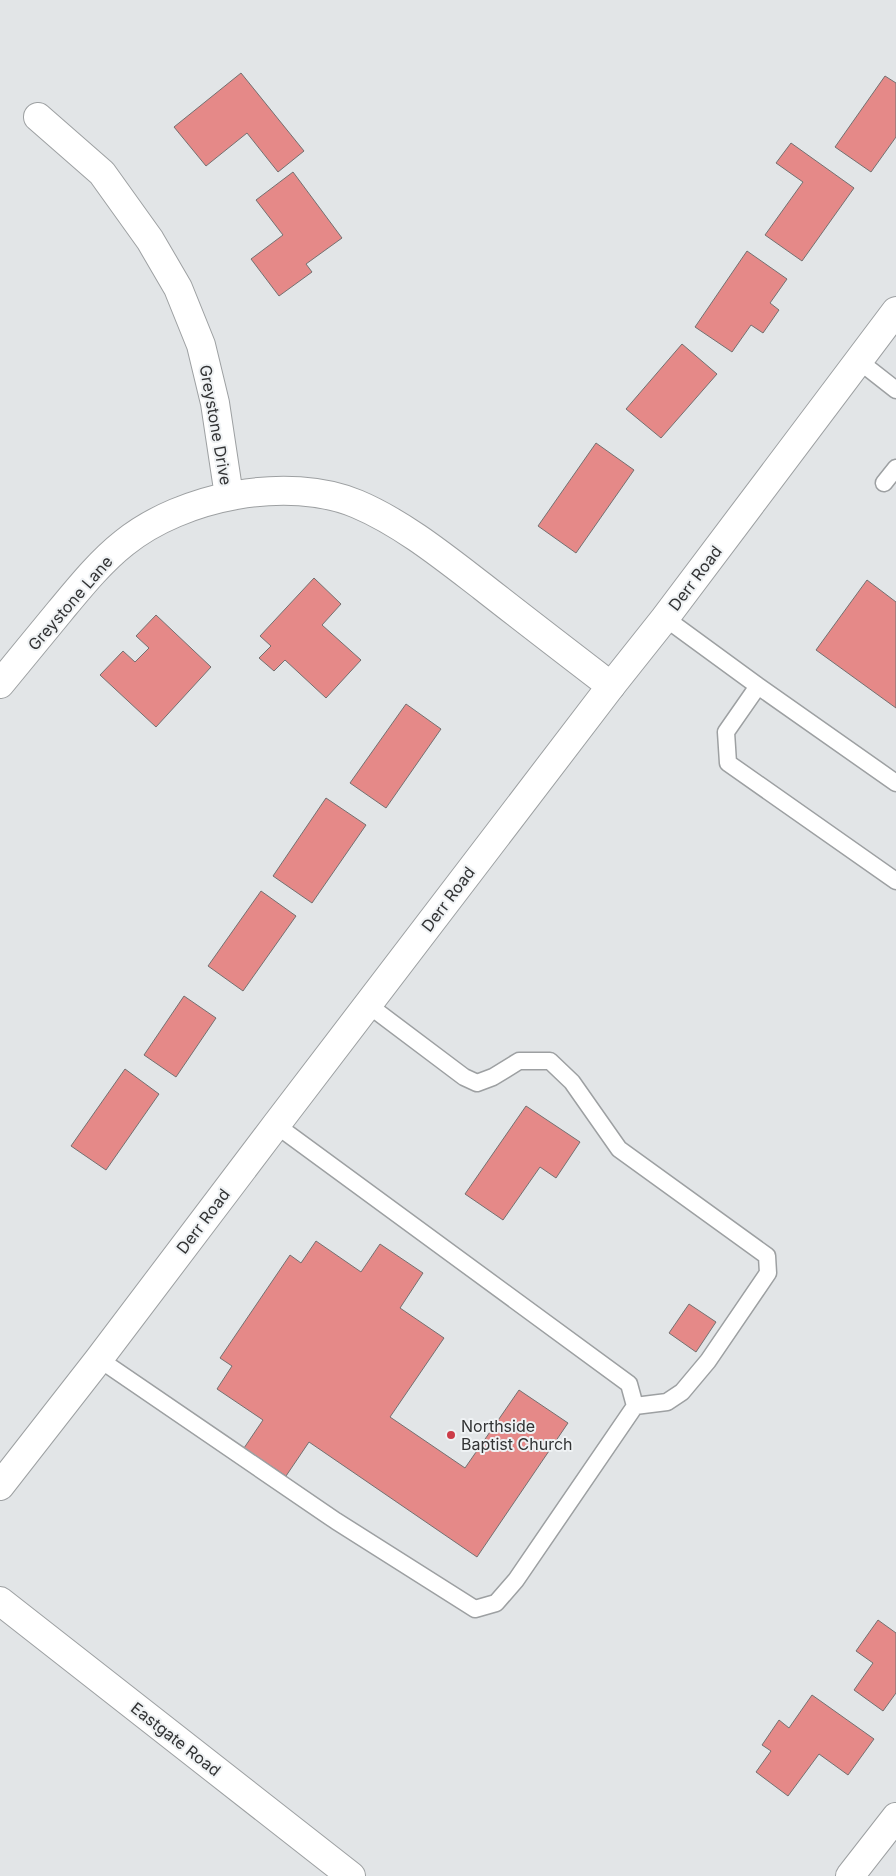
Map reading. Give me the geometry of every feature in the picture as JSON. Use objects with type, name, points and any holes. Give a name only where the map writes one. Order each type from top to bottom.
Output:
[{"type":"street","name":"Greystone Drive","points":[[38,117],[102,173],[150,240],[178,288],[200,345],[215,403],[229,496],[288,491],[314,493],[356,504],[388,520],[452,563],[611,686]]},
{"type":"street","name":"Derr Road","points":[[0,1486],[99,1359],[367,1004],[665,618],[896,311]]},
{"type":"street","name":"Greystone Lane","points":[[0,684],[90,576],[125,542],[154,523],[188,507],[229,496]]},
{"type":"street","name":"Eastgate Road","points":[[0,1601],[351,1876]]},
{"type":"street","points":[[850,1876],[896,1816]]},
{"type":"lane","points":[[859,361],[896,390]]},
{"type":"lane","points":[[884,484],[896,468]]},
{"type":"lane","points":[[665,618],[896,783]]},
{"type":"lane","points":[[758,686],[726,732],[728,763],[896,881]]},
{"type":"lane","points":[[99,1359],[336,1521],[475,1609],[496,1603],[516,1580],[635,1406],[667,1402],[682,1392],[708,1361],[768,1273],[767,1256],[619,1149],[572,1082],[550,1061],[519,1061],[494,1077],[477,1084],[464,1077],[367,1004]]},
{"type":"lane","points":[[276,1125],[629,1384],[635,1406]]},
{"type":"building","points":[[241,73],[304,151],[278,172],[247,133],[206,166],[174,127]]},
{"type":"building","points":[[885,76],[896,83],[896,137],[871,172],[835,147]]},
{"type":"building","points":[[791,143],[854,188],[802,261],[765,235],[803,182],[776,163]]},
{"type":"building","points":[[293,172],[342,238],[306,264],[312,272],[279,296],[251,259],[283,235],[256,200]]},
{"type":"building","points":[[747,251],[787,279],[770,303],[779,310],[763,333],[751,325],[732,352],[695,327]]},
{"type":"building","points":[[682,344],[717,374],[661,438],[626,409]]},
{"type":"building","points":[[596,443],[634,470],[576,553],[538,526]]},
{"type":"building","points":[[314,578],[341,604],[322,625],[361,660],[326,698],[285,660],[274,671],[259,658],[271,646],[260,636]]},
{"type":"building","points":[[867,580],[896,602],[896,708],[816,650]]},
{"type":"building","points":[[156,615],[211,667],[156,727],[100,675],[123,651],[135,662],[149,648],[136,636]]},
{"type":"building","points":[[406,704],[441,729],[386,808],[350,783]]},
{"type":"building","points":[[326,798],[366,825],[312,903],[273,876]]},
{"type":"building","points":[[261,891],[296,916],[243,991],[208,966]]},
{"type":"building","points":[[184,996],[216,1018],[176,1077],[144,1055]]},
{"type":"building","points":[[125,1069],[159,1094],[106,1170],[71,1146]]},
{"type":"building","points":[[526,1106],[580,1142],[556,1178],[540,1167],[503,1220],[465,1194]]},
{"type":"building","points":[[316,1241],[361,1272],[380,1244],[423,1273],[400,1308],[444,1338],[390,1417],[465,1468],[519,1390],[568,1423],[477,1557],[309,1442],[286,1476],[244,1448],[263,1420],[217,1389],[232,1366],[220,1358],[290,1255],[301,1263]]},
{"type":"building","points":[[689,1304],[716,1322],[696,1352],[669,1333]]},
{"type":"building","points":[[878,1620],[896,1633],[896,1693],[883,1711],[854,1690],[873,1663],[856,1651]]},
{"type":"building","points":[[812,1695],[874,1739],[848,1775],[819,1754],[788,1796],[756,1772],[771,1751],[762,1745],[779,1720],[789,1728]]},
{"type":"place","name":"Northside Baptist Church","points":[[451,1435]]}]
